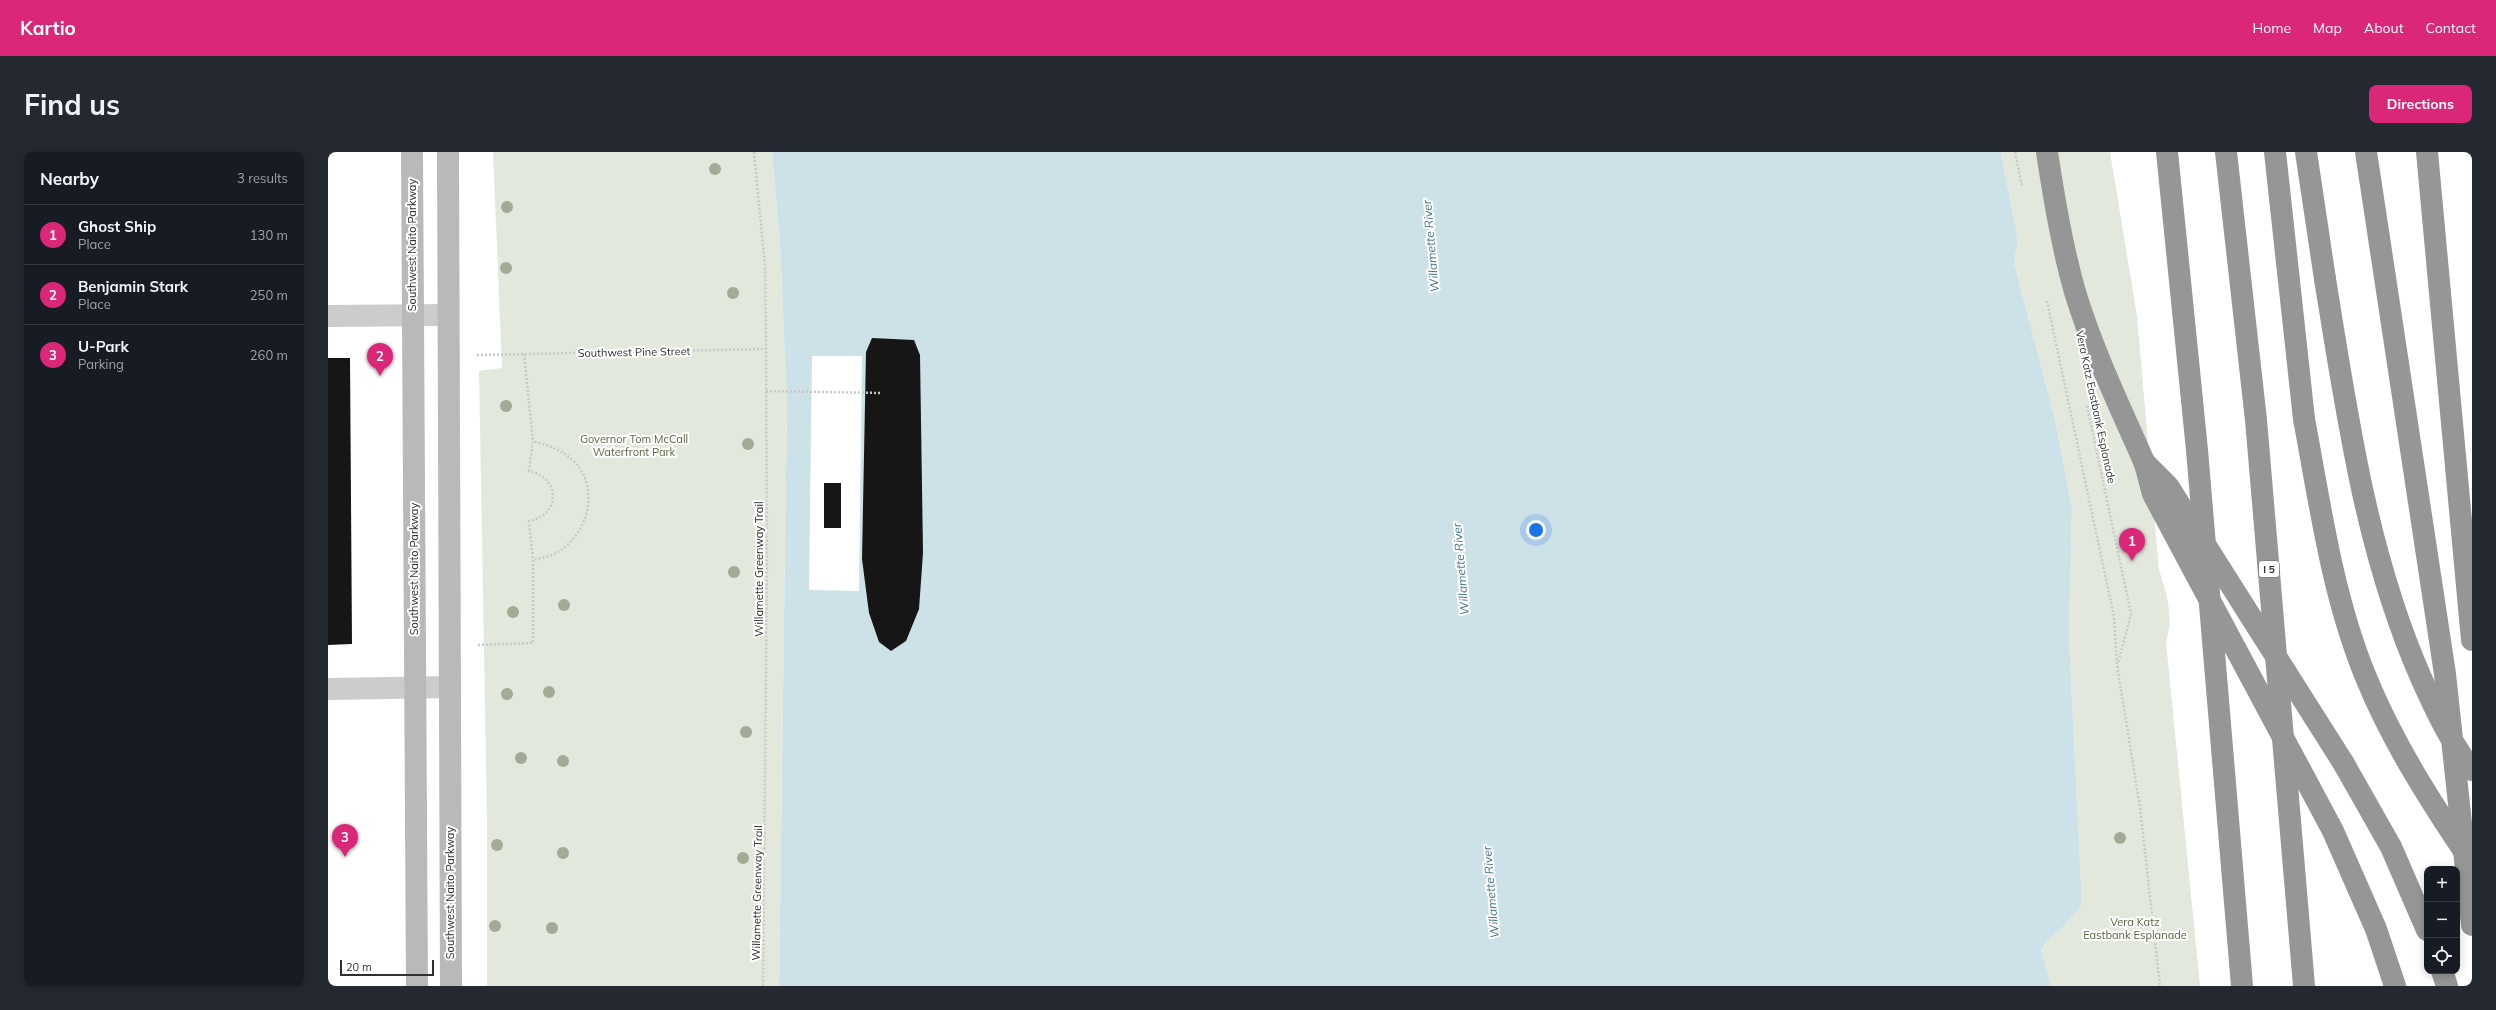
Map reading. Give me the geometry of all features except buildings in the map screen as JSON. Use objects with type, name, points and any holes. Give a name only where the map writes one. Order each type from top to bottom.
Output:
[{"type":"highway","points":[[2047,152],[2062,237],[2075,292],[2106,378],[2145,464],[2153,494],[2333,831],[2376,929],[2395,986]]},
{"type":"highway","points":[[2166,152],[2198,450],[2242,986]]},
{"type":"highway","name":"I 5","points":[[2226,152],[2256,420],[2304,986]]},
{"type":"highway","points":[[2274,152],[2304,419],[2338,589],[2365,674],[2392,732],[2422,787],[2472,863]]},
{"type":"highway","points":[[2306,152],[2325,279],[2369,521],[2382,571],[2407,647],[2435,708],[2472,770]]},
{"type":"highway","points":[[2366,152],[2445,674],[2472,925]]},
{"type":"highway","points":[[2427,152],[2472,640]]},
{"type":"highway","points":[[2145,464],[2168,486],[2344,764],[2391,847],[2424,923]]},
{"type":"highway","points":[[2443,974],[2447,986]]},
{"type":"main road","name":"Southwest Naito Parkway","points":[[412,152],[414,688],[418,986]]},
{"type":"main road","name":"Southwest Naito Parkway","points":[[448,152],[451,986]]},
{"type":"street","points":[[328,316],[448,314]]},
{"type":"street","points":[[328,689],[450,687]]},
{"type":"path","name":"Willamette Greenway Trail","points":[[754,152],[765,266],[766,349],[766,894],[763,986]]},
{"type":"path","points":[[2015,152],[2023,191]]},
{"type":"path","name":"Vera Katz Eastbank Esplanade","points":[[2046,299],[2114,617],[2117,665],[2140,807],[2160,986]]},
{"type":"path","name":"Southwest Pine Street","points":[[501,354],[766,349]]},
{"type":"path","points":[[488,643],[533,643],[533,560],[529,521],[545,515],[553,500],[550,484],[537,473],[529,471],[533,441],[524,354]]},
{"type":"path","points":[[766,391],[881,393]]},
{"type":"path","name":"Vera Katz Eastbank Esplanade","points":[[2087,405],[2131,614],[2117,665]]},
{"type":"path","points":[[533,441],[555,447],[571,458],[582,473],[588,490],[588,510],[583,527],[571,543],[556,554],[533,560]]},
{"type":"green space","name":"Governor Tom McCall Waterfront Park","points":[[493,152],[772,152],[780,245],[787,402],[779,986],[487,986],[487,818],[479,371],[502,368]]},
{"type":"green space","name":"Vera Katz Eastbank Esplanade","points":[[2001,152],[2110,152],[2137,316],[2159,570],[2165,588],[2169,615],[2166,642],[2200,986],[2051,986],[2041,951],[2047,941],[2063,927],[2082,905],[2069,636],[2072,508],[2055,419],[2014,263],[2018,240]]},
{"type":"water","name":"Willamette River","points":[[772,152],[2001,152],[2018,240],[2014,263],[2055,419],[2072,508],[2069,636],[2082,905],[2063,927],[2047,941],[2041,950],[2051,986],[779,986],[787,402],[780,245]]},
{"type":"pier","points":[[812,356],[862,356],[859,591],[809,590]]},
{"type":"place","name":"Benjamin Stark","points":[[380,376]]},
{"type":"place","name":"Ghost Ship","points":[[2132,561]]},
{"type":"place","name":"U-Park","points":[[345,857]]}]
